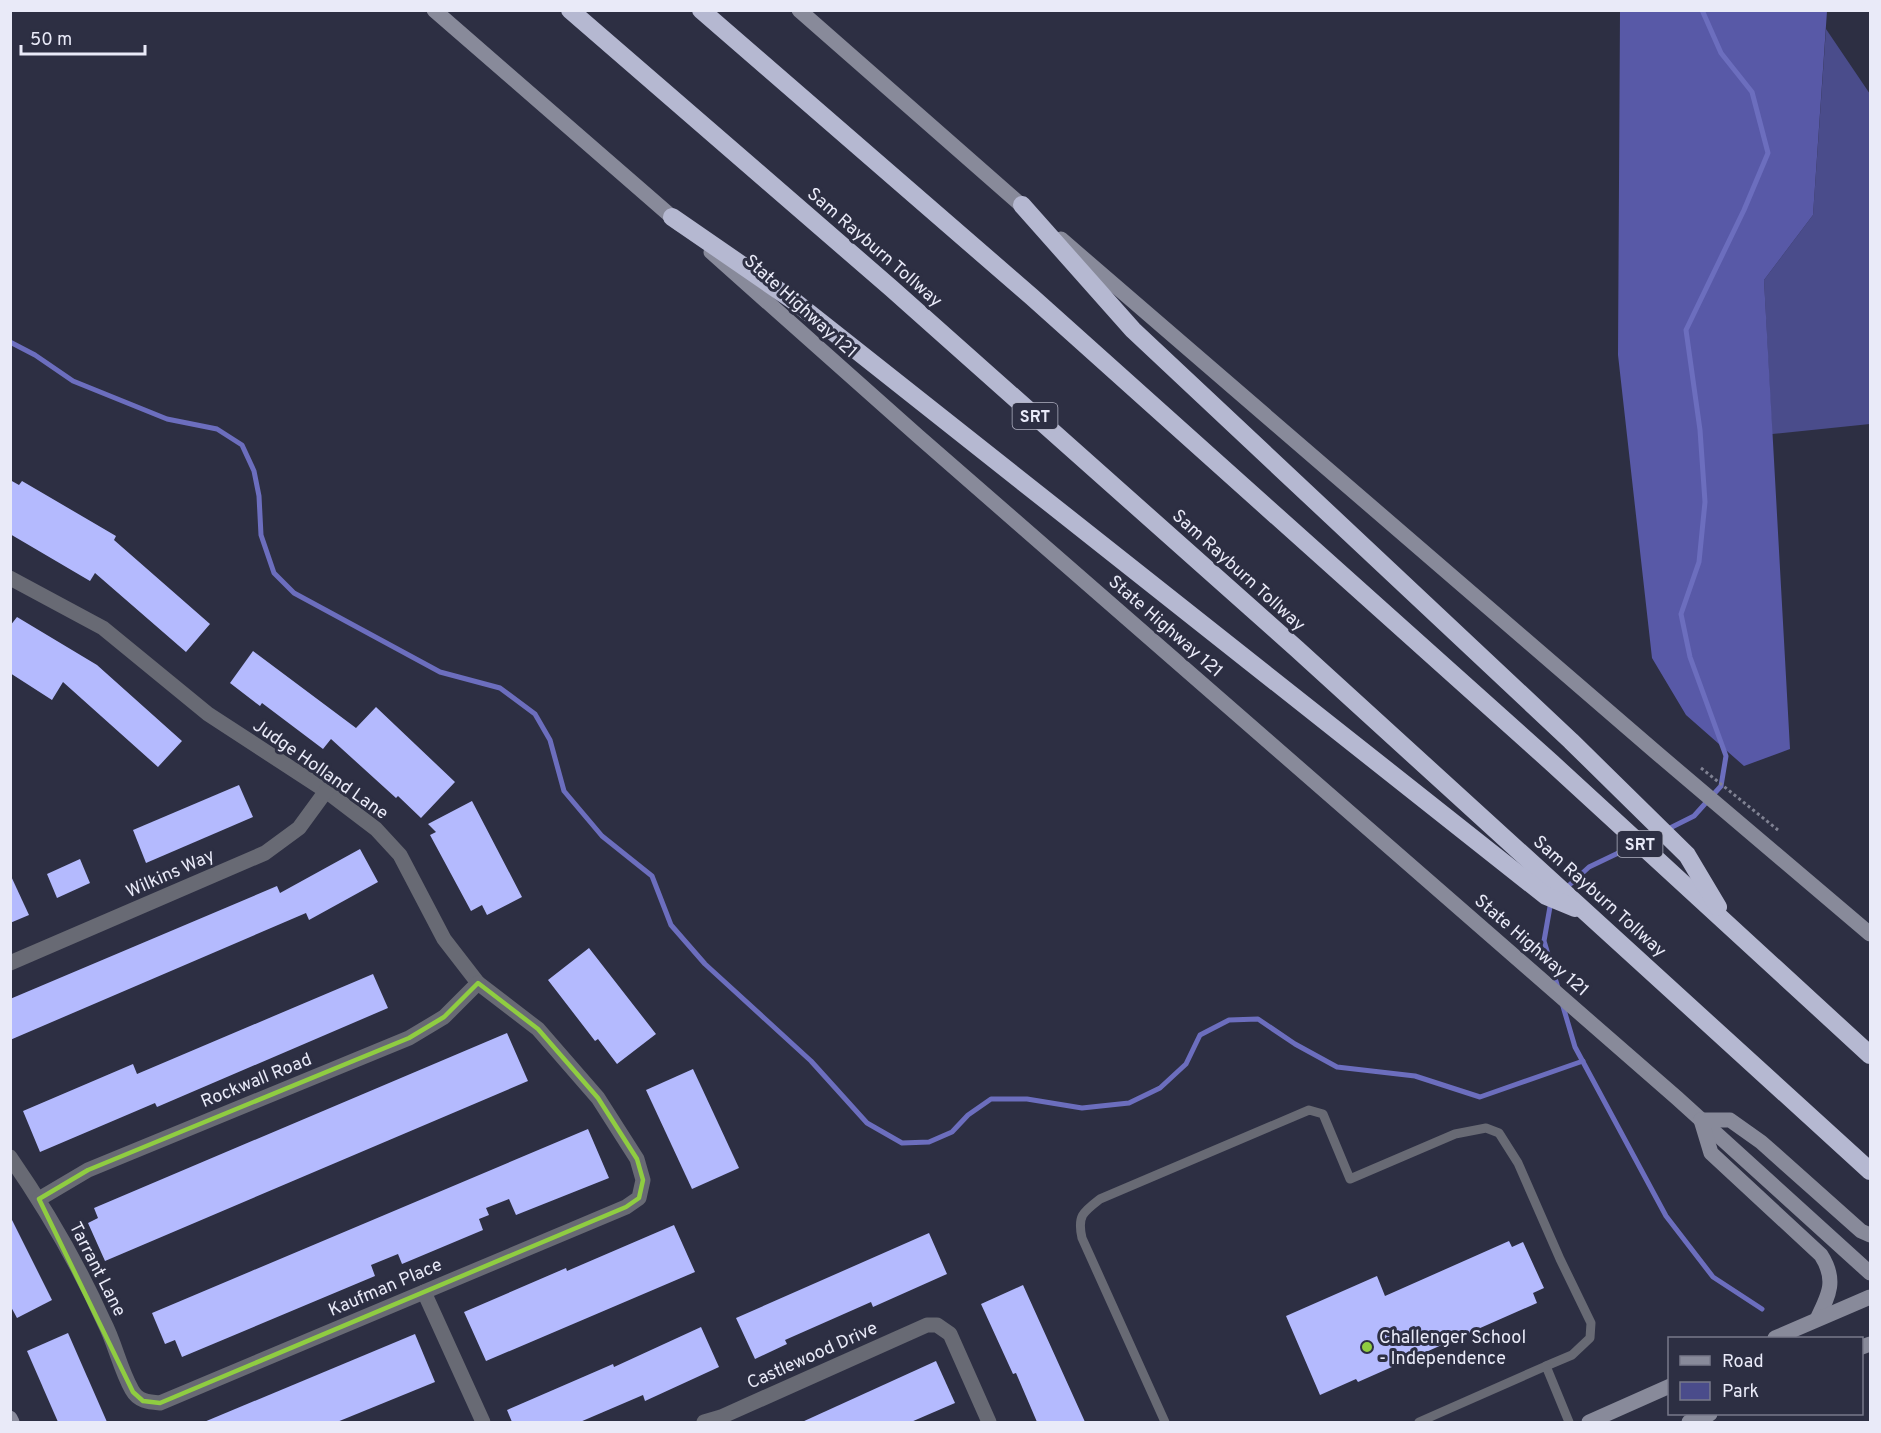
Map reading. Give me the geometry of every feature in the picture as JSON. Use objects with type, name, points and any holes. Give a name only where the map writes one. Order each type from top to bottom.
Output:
[{"type":"highway","name":"Sam Rayburn Tollway","points":[[570,10],[891,288],[1297,649],[1870,1171]]},
{"type":"highway","name":"SRT","points":[[701,10],[1040,305],[1552,763],[1870,1055]]},
{"type":"highway","points":[[1022,205],[1133,330],[1571,741],[1687,855],[1729,924]]},
{"type":"highway","points":[[672,218],[794,301],[1546,896],[1590,915]]},
{"type":"main road","name":"State Highway 121","points":[[434,10],[927,444],[1677,1098],[1870,1273]]},
{"type":"main road","points":[[799,10],[1658,754],[1870,934]]},
{"type":"main road","points":[[1817,1319],[1828,1298],[1831,1285],[1827,1264],[1821,1255],[1711,1153],[1701,1120],[1730,1120],[1761,1142],[1862,1231],[1870,1235]]},
{"type":"main road","points":[[1777,1337],[1870,1296]]},
{"type":"main road","points":[[1589,1422],[1668,1387]]},
{"type":"main road","points":[[1689,1422],[1705,1415]]},
{"type":"main road","points":[[10,1418],[12,1422]]},
{"type":"street","name":"Judge Holland Lane","points":[[10,578],[103,628],[208,714],[326,791],[376,829],[399,855],[444,939],[478,983],[538,1029],[597,1098],[637,1159],[643,1180],[639,1198]]},
{"type":"street","name":"Wilkins Way","points":[[10,963],[265,853],[299,828],[326,791]]},
{"type":"street","name":"Rockwall Road","points":[[39,1198],[88,1170],[409,1038],[444,1017],[478,983]]},
{"type":"street","name":"Tarrant Lane","points":[[10,1158],[39,1198],[105,1323],[133,1392],[143,1401]]},
{"type":"street","name":"Kaufman Place","points":[[143,1401],[160,1402],[626,1207],[639,1198]]},
{"type":"street","points":[[424,1292],[483,1422]]},
{"type":"street","name":"Castlewood Drive","points":[[704,1422],[721,1417],[920,1327],[936,1325],[950,1334],[989,1422]]},
{"type":"lane","points":[[1165,1422],[1082,1238],[1079,1225],[1083,1211],[1100,1199],[1309,1110],[1323,1114],[1350,1179],[1455,1134],[1486,1128],[1499,1133],[1518,1163],[1591,1323],[1590,1338],[1572,1355],[1419,1422]]},
{"type":"lane","points":[[1546,1366],[1569,1422]]},
{"type":"path","points":[[1698,765],[1778,830]]},
{"type":"highlighted area","points":[[478,983],[538,1029],[598,1098],[637,1159],[643,1180],[639,1198],[626,1207],[160,1403],[143,1401],[133,1392],[39,1199],[88,1170],[409,1038],[444,1017]]},
{"type":"green space","points":[[1826,29],[1870,94],[1870,424],[1772,434],[1764,280],[1813,215]]},
{"type":"shaded area","points":[[1620,11],[1827,11],[1813,215],[1764,280],[1790,749],[1744,766],[1686,715],[1652,658],[1618,355]]},
{"type":"building","points":[[10,480],[19,485],[22,481],[116,536],[114,540],[210,624],[186,652],[95,573],[90,581],[10,534]]},
{"type":"building","points":[[17,617],[97,665],[182,741],[158,767],[63,682],[52,700],[10,673],[10,626]]},
{"type":"building","points":[[253,651],[356,728],[376,707],[455,782],[421,818],[331,739],[323,749],[262,703],[260,706],[230,683]]},
{"type":"building","points":[[239,785],[253,817],[146,863],[133,830]]},
{"type":"building","points":[[472,801],[522,897],[487,915],[482,905],[471,911],[430,835],[436,832],[428,824]]},
{"type":"building","points":[[360,849],[378,882],[309,920],[306,913],[10,1040],[10,999],[277,886],[280,893]]},
{"type":"building","points":[[80,859],[90,883],[57,898],[47,874]]},
{"type":"building","points":[[10,874],[29,915],[10,923]]},
{"type":"building","points":[[589,948],[656,1034],[617,1064],[598,1039],[595,1041],[548,980]]},
{"type":"building","points":[[373,974],[388,1008],[157,1107],[155,1103],[40,1152],[23,1111],[133,1064],[137,1074]]},
{"type":"building","points":[[507,1033],[528,1081],[105,1261],[88,1223],[98,1218],[94,1208]]},
{"type":"building","points":[[693,1069],[739,1168],[692,1189],[646,1090]]},
{"type":"building","points":[[588,1129],[609,1178],[516,1215],[509,1199],[486,1208],[489,1215],[479,1219],[483,1230],[402,1264],[398,1254],[371,1265],[375,1276],[182,1357],[175,1340],[165,1344],[152,1313]]},
{"type":"building","points":[[10,1216],[52,1300],[17,1318],[10,1305]]},
{"type":"building","points":[[674,1225],[695,1272],[486,1361],[464,1312]]},
{"type":"building","points":[[929,1233],[947,1274],[873,1307],[871,1302],[785,1340],[787,1344],[755,1359],[736,1318]]},
{"type":"building","name":"Challenger School - Independence","points":[[1509,1241],[1512,1247],[1523,1242],[1544,1288],[1533,1293],[1537,1303],[1358,1382],[1356,1379],[1320,1395],[1286,1316],[1377,1276],[1385,1296]]},
{"type":"building","points":[[1023,1285],[1085,1422],[1037,1422],[1016,1373],[1013,1374],[981,1304]]},
{"type":"building","points":[[701,1327],[719,1367],[645,1401],[643,1395],[580,1422],[512,1422],[507,1410],[613,1364],[614,1367]]},
{"type":"building","points":[[68,1333],[107,1422],[58,1422],[27,1351]]},
{"type":"building","points":[[415,1334],[435,1382],[337,1422],[204,1422]]},
{"type":"building","points":[[936,1361],[955,1403],[911,1422],[802,1422]]},
{"type":"waterway","points":[[1644,841],[1694,816],[1721,786],[1726,756],[1690,657],[1681,614],[1699,562],[1705,502],[1700,430],[1686,330],[1744,210],[1768,153],[1752,92],[1721,53],[1702,10]]},
{"type":"waterway","points":[[10,342],[35,355],[73,381],[167,419],[217,429],[242,445],[254,471],[259,496],[261,535],[274,573],[294,593],[440,672],[500,688],[535,714],[550,740],[564,791],[602,836],[652,876],[671,925],[705,964],[811,1061],[867,1123],[902,1143],[929,1142],[952,1132],[968,1115],[991,1099],[1027,1099],[1082,1108],[1129,1103],[1160,1088],[1186,1064],[1200,1035],[1229,1020],[1258,1019],[1295,1044],[1337,1067],[1415,1076],[1480,1097],[1583,1061]]},
{"type":"waterway","points":[[1565,889],[1589,867],[1635,845]]},
{"type":"waterway","points":[[1551,901],[1544,941],[1558,988]]},
{"type":"waterway","points":[[1562,1003],[1575,1047],[1666,1216],[1713,1277],[1762,1309]]},
{"type":"place","name":"Challenger School - Independence","points":[[1367,1347]]}]
